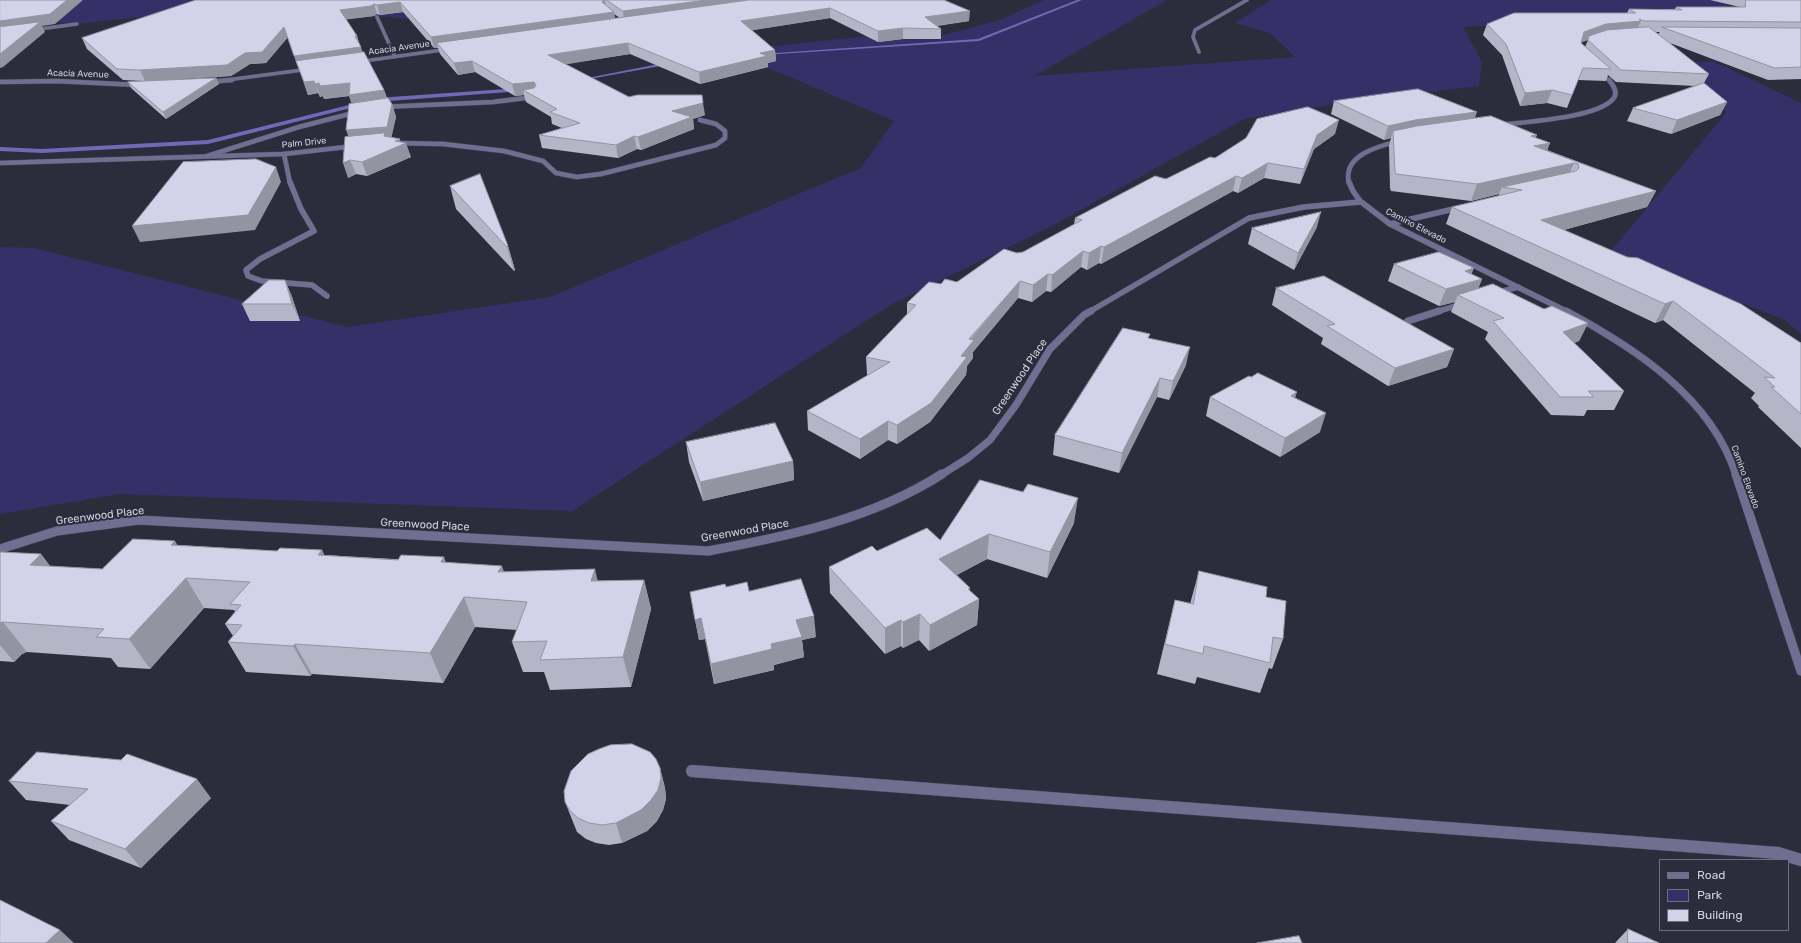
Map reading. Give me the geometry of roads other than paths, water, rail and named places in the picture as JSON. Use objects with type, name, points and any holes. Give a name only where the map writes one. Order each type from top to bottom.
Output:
[{"type":"street","points":[[1199,52],[1193,37],[1195,30],[1247,0]]},
{"type":"street","points":[[377,17],[395,57]]},
{"type":"street","points":[[27,30],[77,24]]},
{"type":"street","name":"Acacia Avenue","points":[[351,63],[454,49]]},
{"type":"street","points":[[1491,126],[1585,112],[1609,103],[1614,99],[1616,89],[1613,84],[1593,67]]},
{"type":"street","points":[[204,82],[233,80],[315,68]]},
{"type":"street","name":"Acacia Avenue","points":[[0,82],[55,81],[145,85]]},
{"type":"street","points":[[376,108],[399,104],[493,102],[536,97]]},
{"type":"street","points":[[206,156],[299,127],[361,111]]},
{"type":"street","points":[[393,143],[443,144],[504,151],[543,162],[556,174],[577,177],[601,174],[716,145],[725,138],[725,131],[716,124],[700,120]]},
{"type":"street","name":"Camino Elevado","points":[[1407,140],[1376,147],[1367,151],[1353,163],[1348,177],[1349,185],[1360,202],[1375,215],[1390,224],[1518,286],[1624,344],[1670,379],[1707,418],[1721,438],[1731,459],[1801,671]]},
{"type":"street","name":"Palm Drive","points":[[0,163],[284,154],[363,145]]},
{"type":"street","points":[[284,154],[283,165],[304,215],[313,226],[314,231],[260,259],[246,270],[248,276],[262,281],[312,285],[327,296]]},
{"type":"street","name":"Greenwood Place","points":[[0,549],[57,531],[139,520],[708,551],[779,538],[824,526],[866,512],[918,488],[968,458],[990,440],[1016,405],[1050,349],[1084,315],[1249,218],[1272,211],[1312,205],[1360,202]]},
{"type":"street","points":[[1390,224],[1466,206]]},
{"type":"street","points":[[1489,296],[1518,286]]},
{"type":"street","points":[[1408,321],[1467,303]]},
{"type":"street","points":[[692,771],[1778,854],[1801,860]]},
{"type":"waterway","points":[[763,54],[979,40],[1080,0]]},
{"type":"waterway","points":[[579,80],[669,63]]},
{"type":"waterway","points":[[376,100],[520,90]]},
{"type":"waterway","points":[[0,149],[42,151],[208,142],[361,104]]}]
